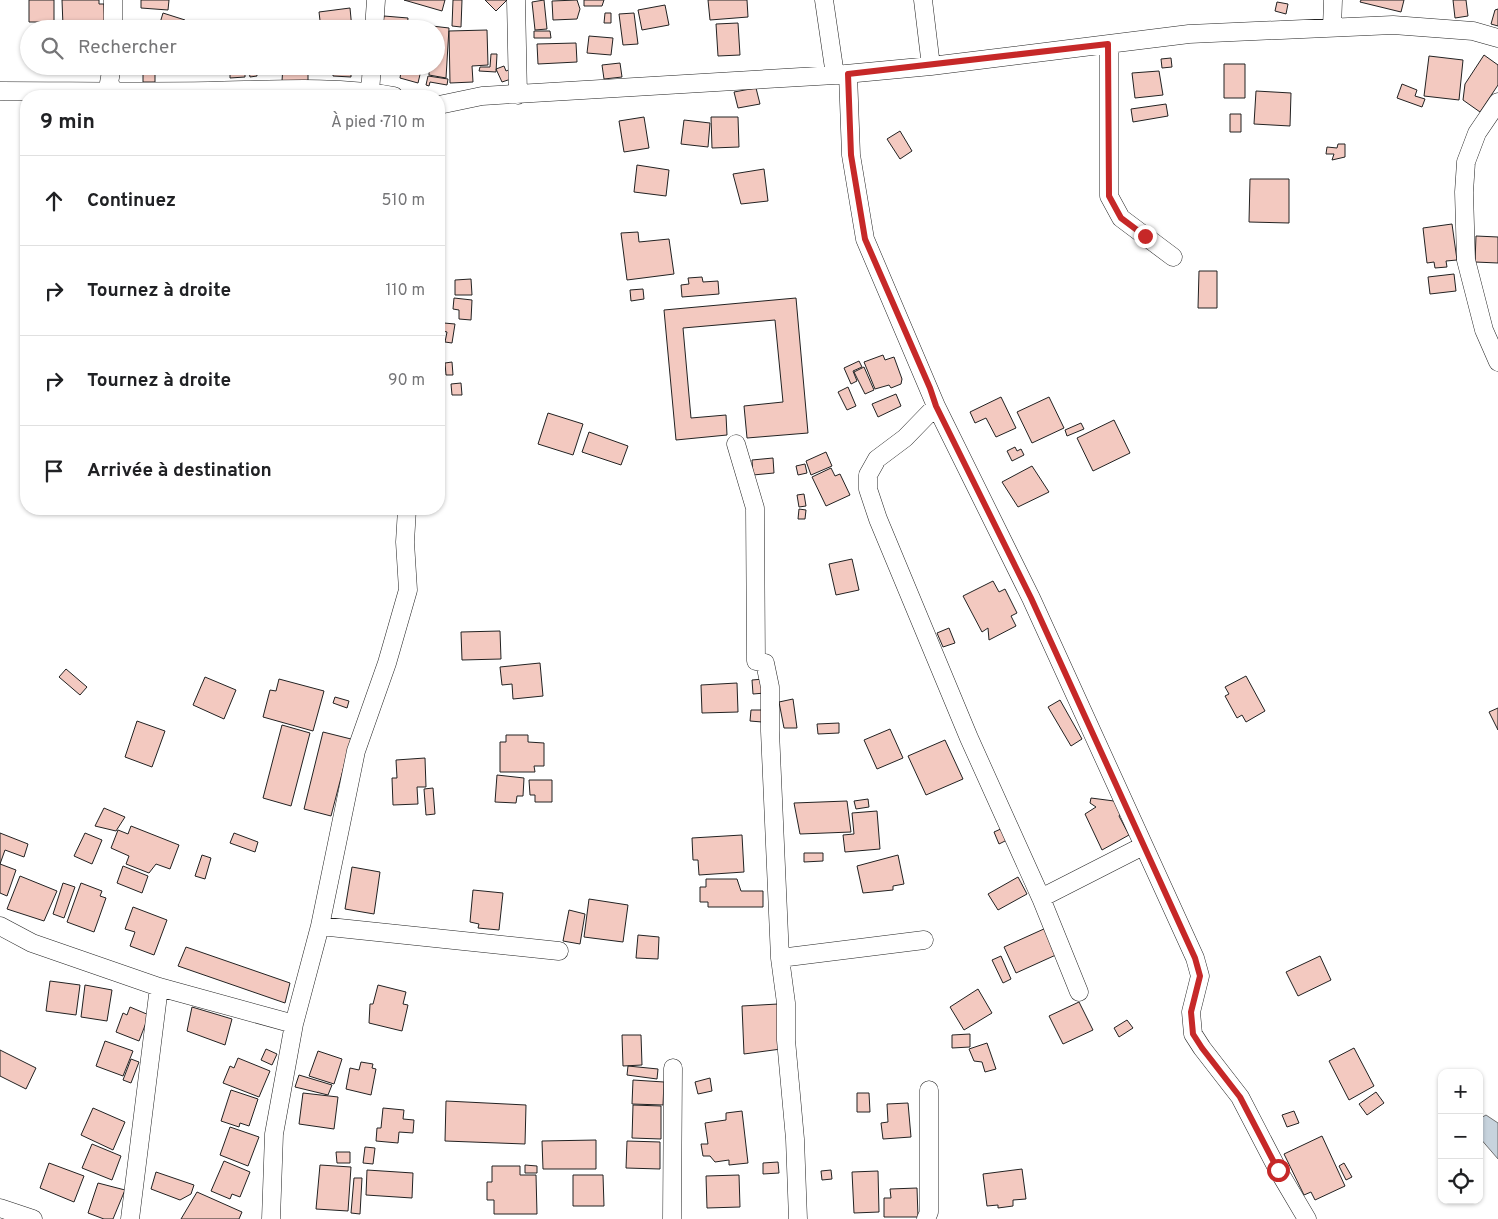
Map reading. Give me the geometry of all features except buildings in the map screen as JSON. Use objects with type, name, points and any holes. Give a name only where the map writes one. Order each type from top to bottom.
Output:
[{"type":"street","points":[[113,0],[113,20]]},
{"type":"street","points":[[375,20],[376,0]]},
{"type":"street","points":[[516,0],[518,95]]},
{"type":"street","points":[[824,0],[842,75],[851,155],[865,239],[930,388],[936,406],[1031,598],[1195,958],[1200,976],[1191,1012],[1193,1034],[1240,1097],[1278,1170],[1307,1219]]},
{"type":"street","points":[[923,0],[931,66]]},
{"type":"street","points":[[1332,28],[1333,0]]},
{"type":"street","points":[[445,104],[482,96],[842,75],[1190,34],[1394,25],[1473,31],[1498,38]]},
{"type":"street","points":[[1108,44],[1109,196],[1121,218],[1173,257]]},
{"type":"street","points":[[110,75],[109,83],[114,90]]},
{"type":"street","points":[[370,90],[371,75]]},
{"type":"street","points":[[0,90],[20,90]]},
{"type":"street","points":[[1498,102],[1477,134],[1466,162],[1464,192],[1466,260],[1484,330],[1498,362]]},
{"type":"street","points":[[936,406],[905,438],[877,459],[868,475],[868,489],[878,519],[966,728],[1041,898],[1079,992]]},
{"type":"street","points":[[736,444],[755,508],[756,662],[766,663],[770,687],[770,731],[780,958],[786,1003],[786,1040],[795,1139],[798,1219]]},
{"type":"street","points":[[271,1219],[274,1134],[294,1024],[320,926],[356,752],[388,664],[408,590],[405,542],[407,515]]},
{"type":"street","points":[[1041,898],[1143,846]]},
{"type":"street","points":[[0,926],[32,943],[159,987],[294,1024]]},
{"type":"street","points":[[320,926],[559,951]]},
{"type":"street","points":[[780,958],[924,940]]},
{"type":"street","points":[[130,1219],[159,987]]},
{"type":"street","points":[[672,1219],[673,1068]]},
{"type":"street","points":[[926,1219],[929,1212],[929,1090]]},
{"type":"street","points":[[0,1208],[33,1219]]},
{"type":"shaded area","points":[[1486,1115],[1498,1123],[1498,1159],[1483,1142],[1483,1117]]},
{"type":"route","points":[[1145,236],[1121,218],[1109,196],[1108,44],[931,66],[848,74],[851,155],[865,239],[930,388],[936,406],[1031,598],[1195,958],[1200,976],[1191,1012],[1193,1034],[1240,1097],[1278,1170]]}]
